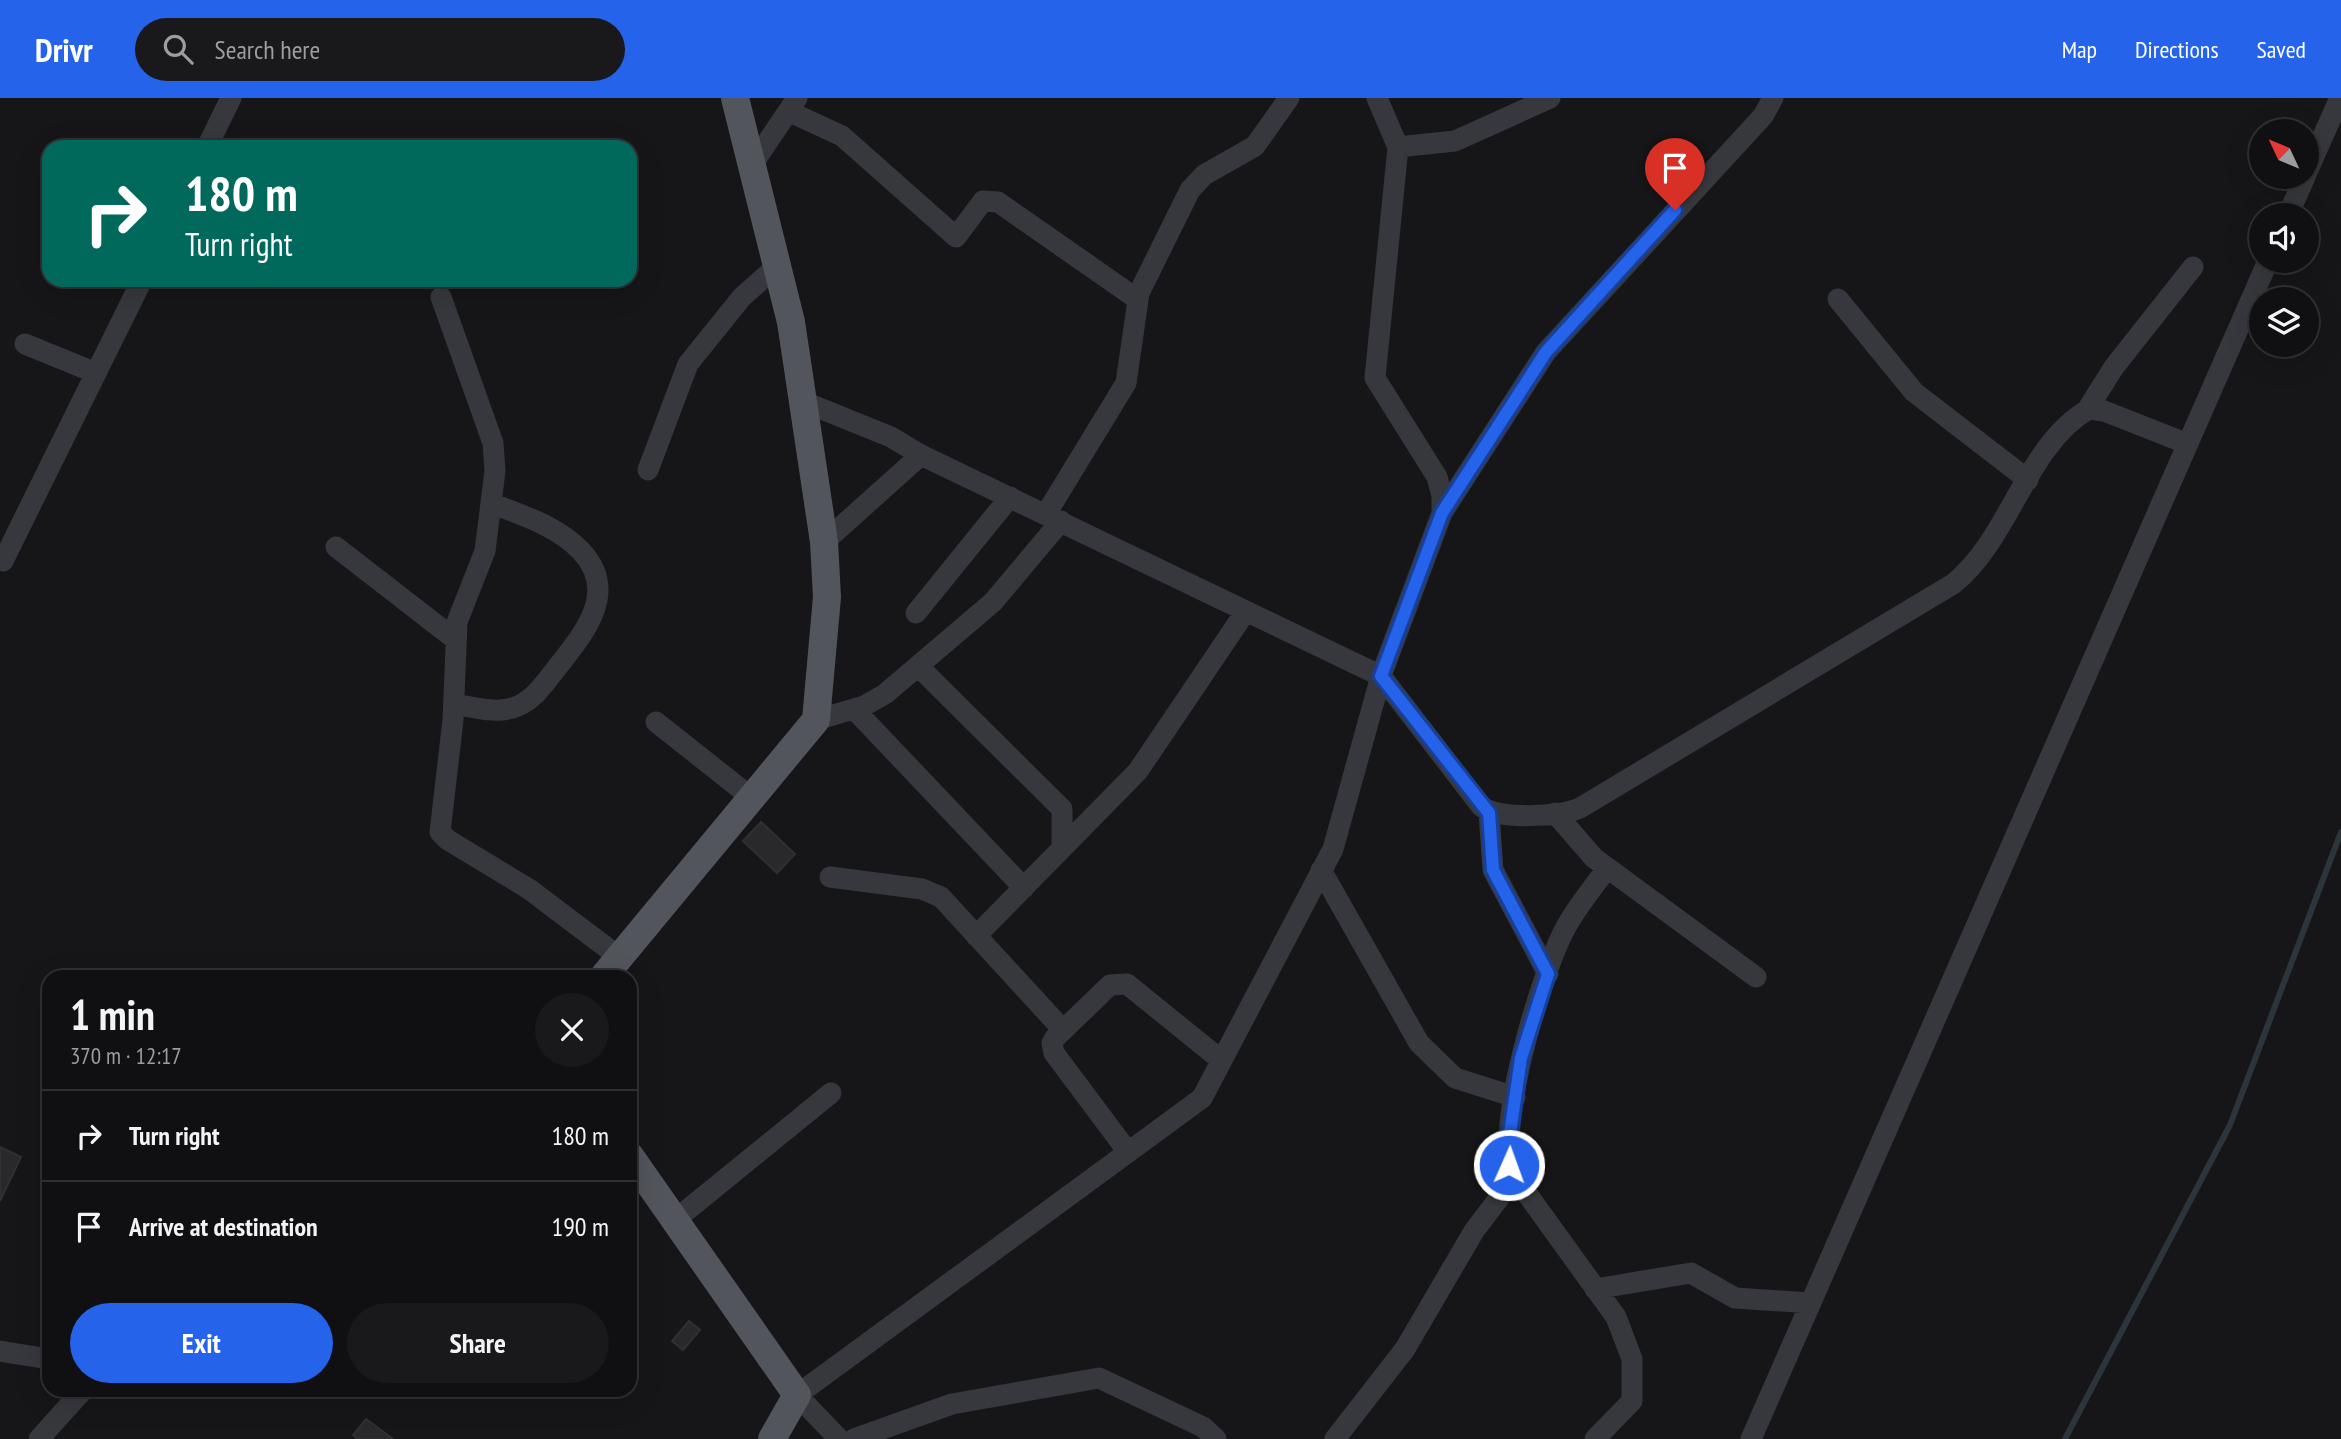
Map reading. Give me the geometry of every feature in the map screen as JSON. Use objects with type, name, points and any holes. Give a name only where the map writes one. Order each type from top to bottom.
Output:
[{"type":"main road","points":[[607,970],[816,720],[827,597],[824,542],[791,322],[735,98]]},
{"type":"main road","points":[[637,1166],[797,1395],[780,1435]]},
{"type":"street","points":[[210,140],[231,98]]},
{"type":"street","points":[[816,720],[854,709],[885,694],[998,596],[1054,518],[1126,383],[1137,299],[1189,190],[1204,175],[1255,146],[1289,98]]},
{"type":"street","points":[[1377,98],[1398,147],[1375,378],[1437,477],[1442,496],[1442,513]]},
{"type":"street","points":[[1398,147],[1455,141],[1550,98]]},
{"type":"street","points":[[839,1439],[797,1395],[1202,1098],[1333,849],[1381,676],[1442,513],[1546,352],[1754,125],[1773,98]]},
{"type":"street","points":[[2319,146],[2340,98]]},
{"type":"street","points":[[752,165],[792,105],[842,136],[956,237],[983,201],[998,202],[1137,299]]},
{"type":"street","points":[[648,470],[688,364],[742,297],[777,266]]},
{"type":"street","points":[[1489,813],[1555,813],[1580,808],[1953,584],[1975,564],[2056,438],[2087,411],[2114,367],[2193,267]]},
{"type":"street","points":[[1751,1439],[2263,273]]},
{"type":"street","points":[[4,561],[139,287]]},
{"type":"street","points":[[441,297],[493,443],[495,471],[485,551],[457,622],[454,704],[440,832],[529,888],[605,970]]},
{"type":"street","points":[[1838,299],[1914,392],[2028,480]]},
{"type":"street","points":[[25,344],[96,373]]},
{"type":"street","points":[[802,401],[891,437],[921,455],[1381,676],[1489,813],[1493,870],[1548,974]]},
{"type":"street","points":[[2087,411],[2104,411],[2188,444]]},
{"type":"street","points":[[824,542],[921,455]]},
{"type":"street","points":[[916,613],[1010,497]]},
{"type":"street","points":[[454,704],[500,710],[516,707],[534,696],[590,626],[598,595],[593,569],[581,551],[534,521],[491,503]]},
{"type":"street","points":[[336,547],[456,640]]},
{"type":"street","points":[[976,936],[1138,771],[1246,611]]},
{"type":"street","points":[[918,666],[1062,809],[1062,848]]},
{"type":"street","points":[[854,709],[1024,888]]},
{"type":"street","points":[[656,722],[752,798]]},
{"type":"street","points":[[1555,813],[1587,852],[1756,977]]},
{"type":"street","points":[[1595,1439],[1632,1401],[1632,1359],[1616,1318],[1515,1177],[1507,1154],[1521,1058],[1548,974],[1563,933],[1607,867]]},
{"type":"street","points":[[1321,870],[1419,1043],[1455,1078],[1515,1097]]},
{"type":"street","points":[[830,877],[932,892],[941,897],[1063,1030]]},
{"type":"street","points":[[1128,1152],[1054,1054],[1052,1042],[1063,1030],[1110,985],[1122,983],[1127,984],[1222,1060]]},
{"type":"street","points":[[675,1220],[831,1093]]},
{"type":"street","points":[[1335,1439],[1405,1349],[1474,1231],[1515,1177]]},
{"type":"street","points":[[1595,1289],[1691,1273],[1735,1298],[1811,1303]]},
{"type":"street","points":[[0,1351],[42,1358]]},
{"type":"street","points":[[854,1439],[952,1404],[1099,1378],[1203,1427],[1216,1439]]},
{"type":"street","points":[[39,1439],[77,1397]]},
{"type":"building","points":[[761,822],[795,854],[777,873],[743,841]]},
{"type":"building","points":[[0,1147],[21,1157],[0,1201]]},
{"type":"building","points":[[689,1321],[700,1330],[683,1350],[672,1341]]},
{"type":"building","points":[[366,1419],[393,1439],[358,1439],[353,1435]]},
{"type":"waterway","points":[[2065,1439],[2230,1125],[2341,832]]},
{"type":"route","points":[[1509,1165],[1507,1154],[1519,1067],[1548,974],[1493,870],[1489,813],[1381,676],[1442,513],[1546,352],[1675,210]]}]
